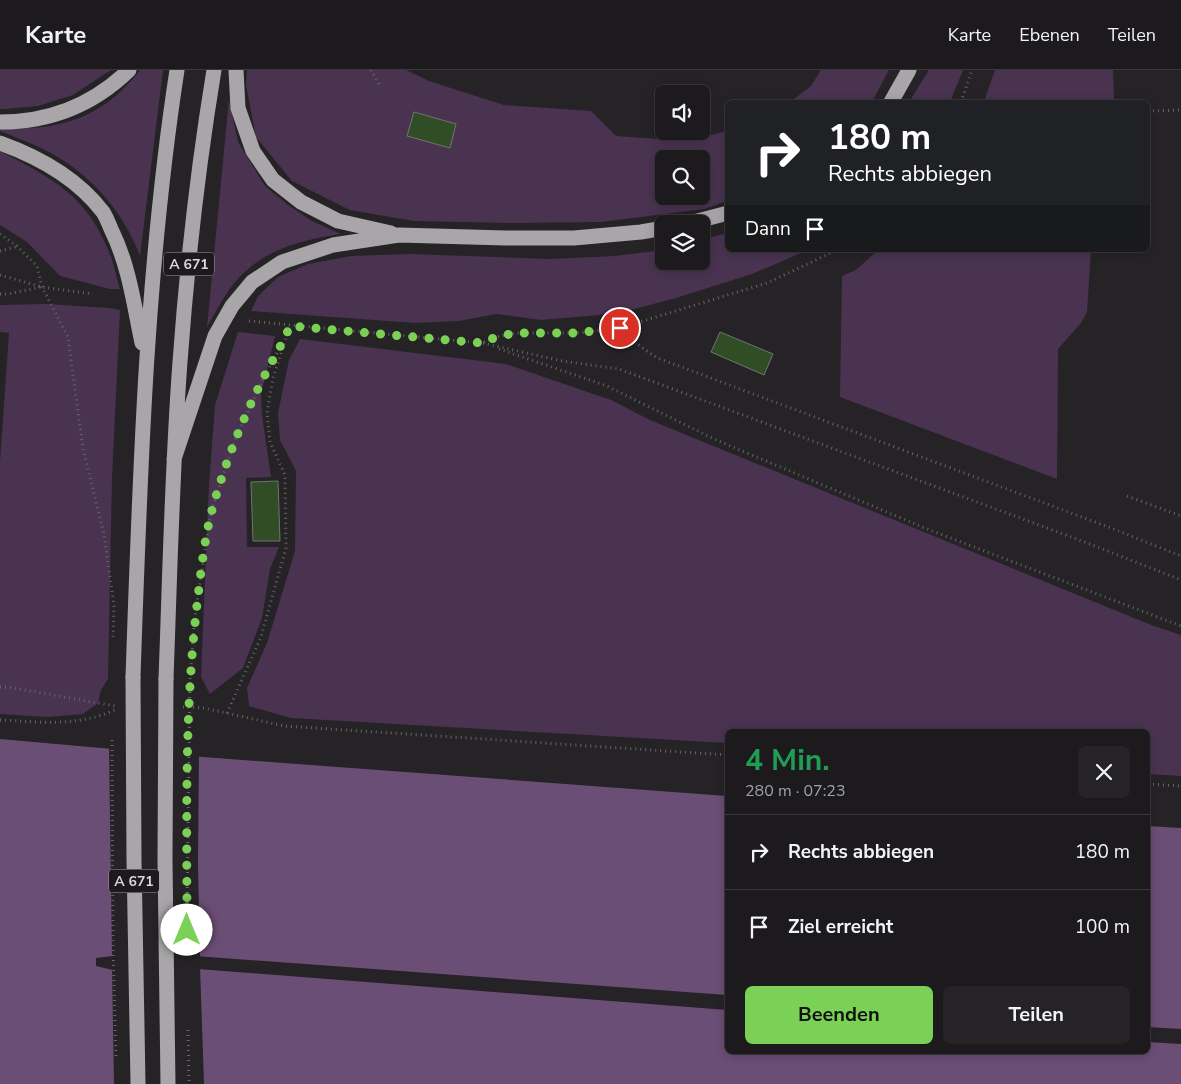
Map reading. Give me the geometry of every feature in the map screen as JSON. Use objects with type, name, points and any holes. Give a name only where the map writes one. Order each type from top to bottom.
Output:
[{"type":"highway","points":[[0,122],[46,118],[68,111],[104,92],[129,70]]},
{"type":"highway","name":"A 671","points":[[138,1084],[134,859],[134,677],[140,458],[146,361],[162,184],[177,70]]},
{"type":"highway","name":"A 671","points":[[168,1084],[165,860],[166,679],[174,459],[188,268],[199,172],[214,70]]},
{"type":"highway","points":[[236,70],[238,108],[253,151],[273,180],[301,202],[338,221],[399,235]]},
{"type":"highway","points":[[891,100],[909,70]]},
{"type":"highway","points":[[0,143],[42,161],[75,182],[104,213],[118,243],[126,269],[146,361]]},
{"type":"highway","points":[[710,218],[725,214]]},
{"type":"highway","points":[[174,459],[215,336],[232,306],[252,282],[282,262],[333,245],[399,235],[574,238],[655,230]]},
{"type":"path","points":[[371,70],[380,86]]},
{"type":"path","points":[[962,100],[972,70]]},
{"type":"path","points":[[1150,111],[1181,110]]},
{"type":"path","points":[[0,234],[17,246],[37,266],[42,287],[68,337],[83,449],[104,534],[114,605],[113,641]]},
{"type":"path","points":[[0,252],[17,246]]},
{"type":"path","points":[[482,343],[496,337],[515,333],[576,333],[620,328],[767,283],[833,252]]},
{"type":"path","points":[[0,275],[42,287],[93,294]]},
{"type":"path","points":[[0,294],[42,287]]},
{"type":"path","points":[[249,321],[482,343],[562,362],[619,369],[1090,544],[1181,580]]},
{"type":"path","points":[[187,920],[190,680],[196,606],[211,512],[236,437],[290,326]]},
{"type":"path","points":[[620,328],[642,349],[660,359],[1093,521],[1181,556]]},
{"type":"path","points":[[284,340],[273,378],[267,413],[270,442],[286,475],[286,548],[261,637],[227,713],[284,726],[725,756]]},
{"type":"path","points":[[482,343],[607,386],[714,439],[927,529],[1181,626]]},
{"type":"path","points":[[1127,496],[1181,516]]},
{"type":"path","points":[[0,687],[122,707]]},
{"type":"path","points":[[1150,784],[1181,786]]},
{"type":"path","points":[[188,1026],[190,1084]]},
{"type":"shaded area","points":[[0,70],[111,70],[73,95],[38,106],[0,109]]},
{"type":"shaded area","points":[[140,70],[163,70],[140,256],[133,239],[114,208],[89,180],[59,158],[38,146],[0,131],[0,128],[44,127],[77,119],[101,107],[121,91]]},
{"type":"shaded area","points":[[247,70],[406,70],[429,81],[504,105],[591,111],[616,136],[686,141],[710,140],[710,135],[725,131],[725,202],[704,209],[601,222],[414,221],[350,210],[292,181],[256,137],[246,85]]},
{"type":"shaded area","points":[[821,70],[889,70],[873,100],[793,100],[811,86]]},
{"type":"shaded area","points":[[929,70],[963,70],[951,100],[910,100]]},
{"type":"shaded area","points":[[995,70],[1113,70],[1114,100],[985,100]]},
{"type":"shaded area","points":[[229,99],[238,142],[265,186],[288,205],[312,221],[341,234],[291,245],[257,262],[241,276],[224,297],[207,327]]},
{"type":"shaded area","points":[[0,151],[51,180],[78,202],[100,232],[111,256],[120,289],[110,289],[60,276],[27,242],[0,225]]},
{"type":"shaded area","points":[[725,234],[725,252],[803,252],[752,274],[676,298],[619,313],[541,320],[496,314],[459,321],[415,323],[251,311],[258,296],[278,277],[308,264],[351,256],[410,254],[550,259],[615,256],[655,251],[655,270],[710,270],[710,238]]},
{"type":"shaded area","points":[[876,252],[1091,252],[1087,312],[1081,323],[1058,349],[1057,479],[840,397],[842,276],[856,270]]},
{"type":"shaded area","points":[[47,304],[120,310],[112,478],[108,679],[101,690],[98,703],[83,714],[47,717],[0,714],[0,462],[9,333],[0,332],[0,305]]},
{"type":"shaded area","points":[[238,332],[275,336],[261,394],[262,415],[271,477],[246,478],[247,547],[279,547],[270,569],[262,618],[243,668],[210,694],[201,677],[209,484],[215,405]]},
{"type":"shaded area","points":[[300,339],[506,364],[611,400],[650,420],[1151,625],[1181,635],[1181,776],[1150,774],[1150,729],[725,729],[725,743],[291,718],[249,706],[247,688],[267,643],[295,551],[296,471],[280,440],[278,413],[289,360]]},
{"type":"shaded area","points":[[0,739],[203,757],[725,796],[725,995],[195,956],[113,956],[96,958],[96,966],[113,970],[185,968],[725,1010],[725,1054],[1150,1054],[1150,1042],[1181,1044],[1181,1084],[0,1084]]},
{"type":"shaded area","points":[[1150,826],[1181,828],[1181,1029],[1150,1027]]},
{"type":"pier","points":[[109,746],[199,754],[198,864],[200,959],[112,958]]},
{"type":"pier","points":[[185,965],[200,967],[204,1084],[114,1084],[112,968]]},
{"type":"building","points":[[414,112],[456,124],[450,148],[407,136]]},
{"type":"building","points":[[720,332],[773,354],[764,375],[711,352]]},
{"type":"building","points":[[278,481],[280,541],[253,541],[251,482]]},
{"type":"route","points":[[187,930],[190,680],[200,581],[211,512],[236,437],[290,326],[482,343],[496,337],[515,333],[576,333],[620,328]]}]
